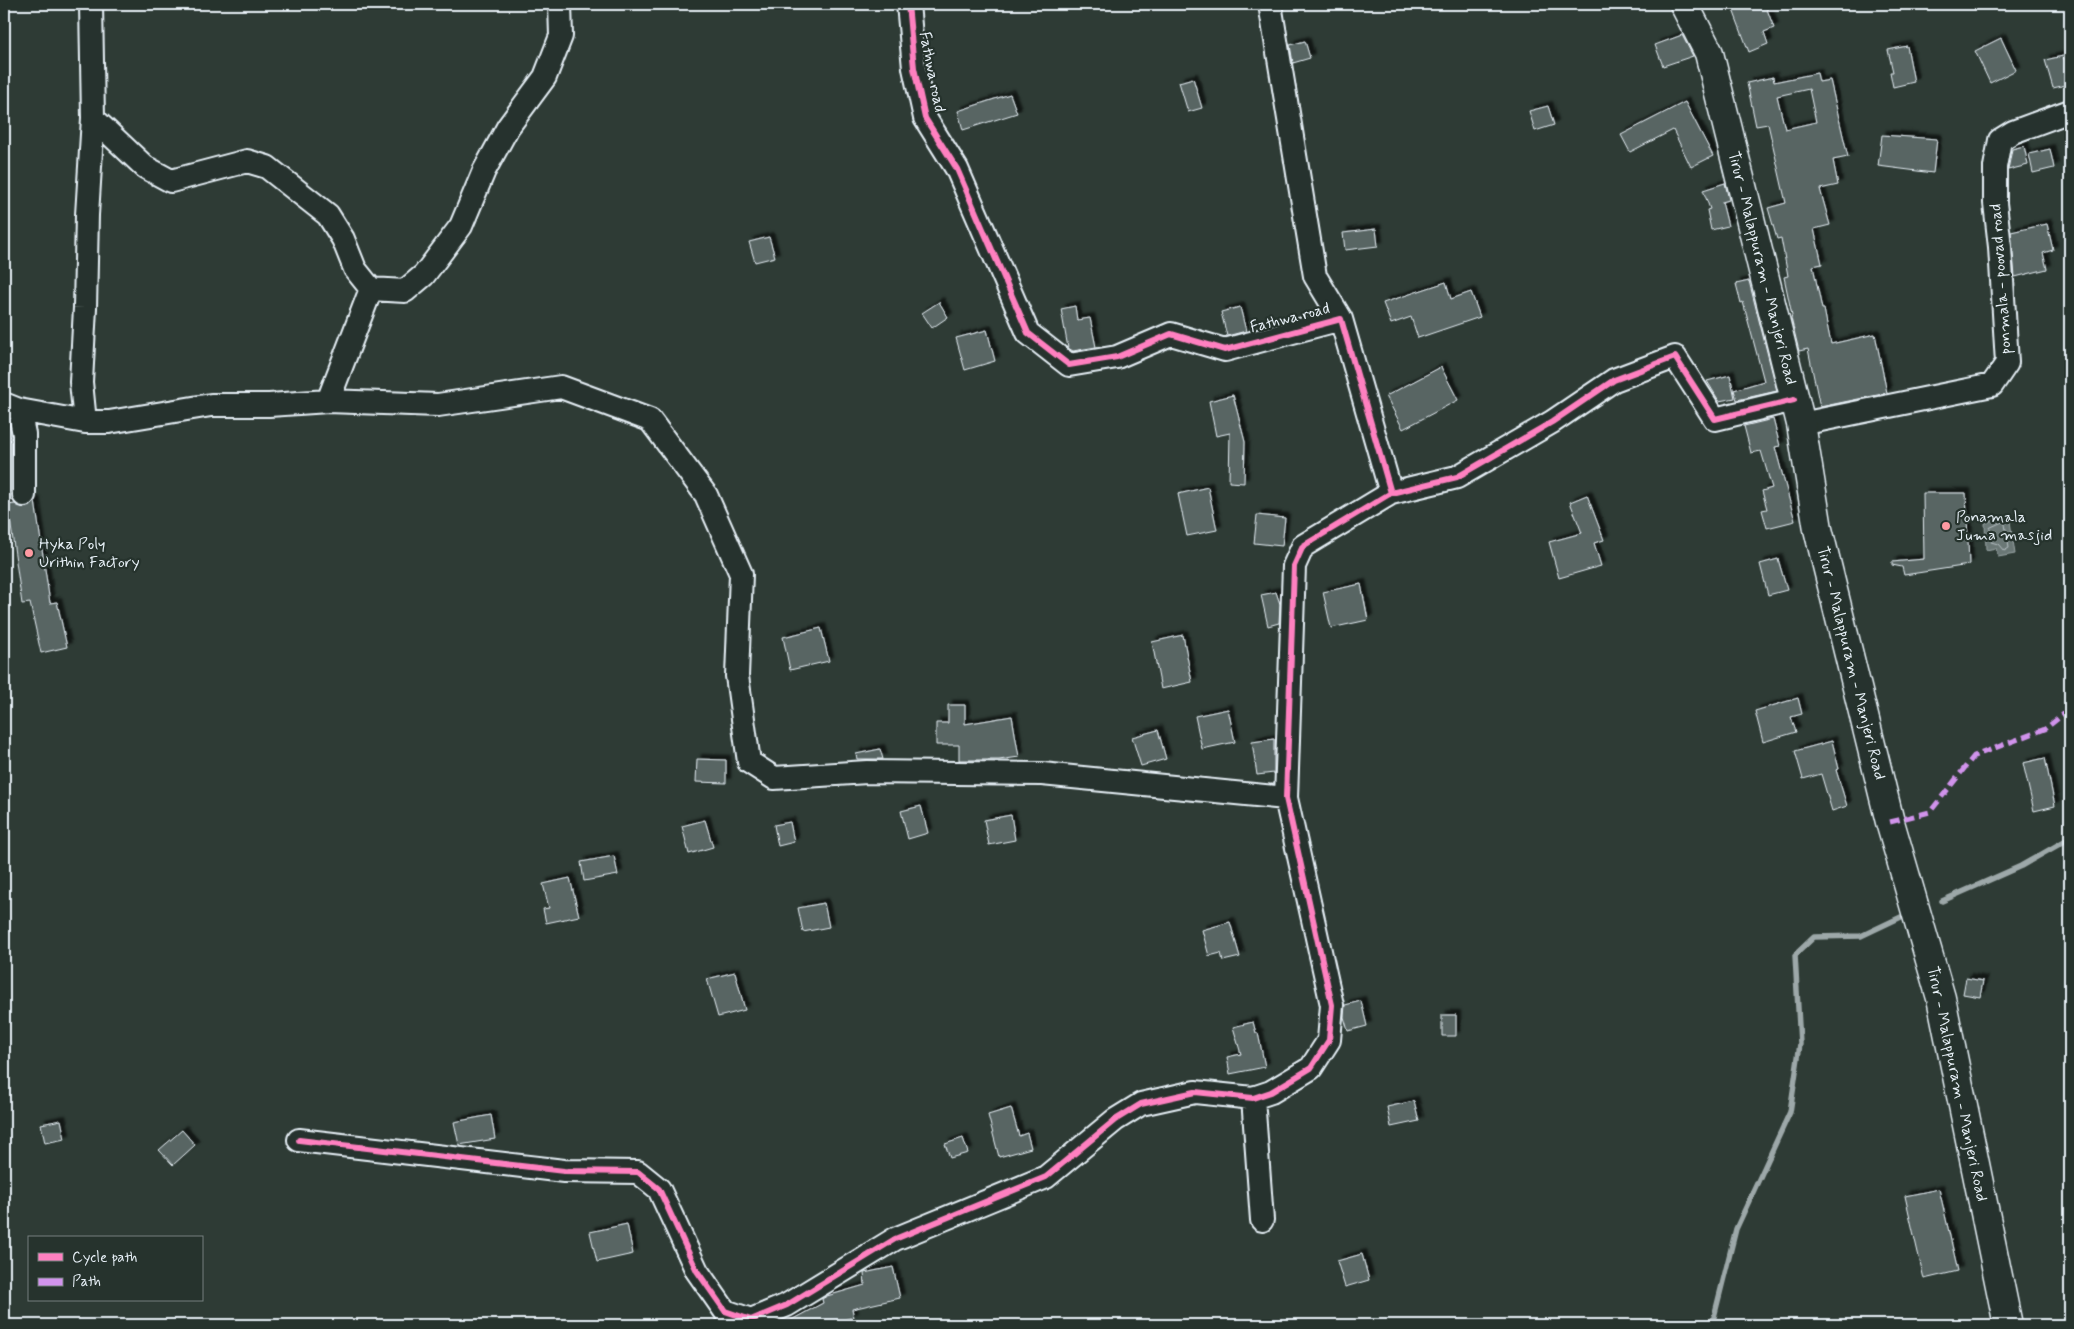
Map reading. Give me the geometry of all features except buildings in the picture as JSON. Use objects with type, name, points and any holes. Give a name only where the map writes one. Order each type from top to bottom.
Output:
[{"type":"main road","name":"Tirur - Malappuram - Manjeri Road","points":[[1684,4],[1709,53],[1797,412],[1818,529],[1890,822],[1941,998],[2008,1325]]},
{"type":"street","points":[[85,422],[81,382],[87,215],[93,118],[91,4]]},
{"type":"street","points":[[93,118],[145,167],[171,181],[247,161],[267,167],[328,214],[343,239],[355,269],[371,289],[405,291],[424,275],[461,226],[484,171],[508,128],[545,77],[560,36],[560,4]]},
{"type":"street","name":"Fathwa road","points":[[908,4],[914,68],[925,118],[957,169],[1028,333],[1069,365],[1117,357],[1171,334],[1225,350],[1340,319],[1391,494]]},
{"type":"street","points":[[1270,4],[1315,276],[1340,319]]},
{"type":"street","name":"ponmala - poovad road","points":[[1797,412],[1992,385],[2006,363],[2000,247],[1995,203],[1995,167],[2000,140],[2013,132],[2070,111]]},
{"type":"street","points":[[328,401],[371,289]]},
{"type":"street","points":[[299,1140],[564,1170],[638,1172],[659,1189],[697,1271],[725,1311],[751,1320],[787,1305],[895,1239],[1046,1177],[1115,1120],[1140,1104],[1196,1092],[1253,1098],[1271,1092],[1311,1068],[1329,1040],[1332,1006],[1286,798],[1294,566],[1303,546],[1391,494],[1457,477],[1552,422],[1614,380],[1675,357],[1715,419],[1797,412]]},
{"type":"street","points":[[11,407],[85,422],[109,422],[211,405],[269,405],[328,401],[438,405],[561,387],[650,420],[706,495],[741,574],[738,676],[749,762],[774,778],[867,772],[1042,774],[1286,798]]},
{"type":"street","points":[[11,407],[24,434],[24,495]]},
{"type":"street","points":[[1253,1098],[1262,1220]]},
{"type":"water","points":[[2009,515],[2015,554],[1998,557],[1996,548],[1986,550],[1985,523]]},
{"type":"waterway","points":[[1942,901],[2021,866],[2070,838]]},
{"type":"waterway","points":[[1712,1325],[1736,1229],[1790,1112],[1800,1044],[1795,955],[1814,937],[1861,936],[1901,917]]},
{"type":"marked path","points":[[1890,822],[1930,812],[1974,756],[2045,729],[2070,709]]},
{"type":"cycle path","points":[[908,4],[914,68],[925,118],[957,169],[1028,333],[1069,365],[1117,357],[1171,334],[1225,350],[1341,319],[1391,493],[1457,477],[1552,422],[1614,380],[1675,357],[1715,419],[1794,400]]},
{"type":"cycle path","points":[[299,1140],[564,1171],[638,1172],[659,1189],[697,1271],[725,1311],[751,1320],[787,1305],[895,1239],[1046,1177],[1115,1120],[1141,1104],[1195,1092],[1253,1098],[1271,1092],[1311,1068],[1329,1040],[1332,1005],[1286,798],[1294,566],[1303,546],[1391,493]]},
{"type":"place","name":"Ponamala Juma masjid","points":[[1946,526]]},
{"type":"place","name":"Hyka Poly Urithin Factory","points":[[29,553]]}]
